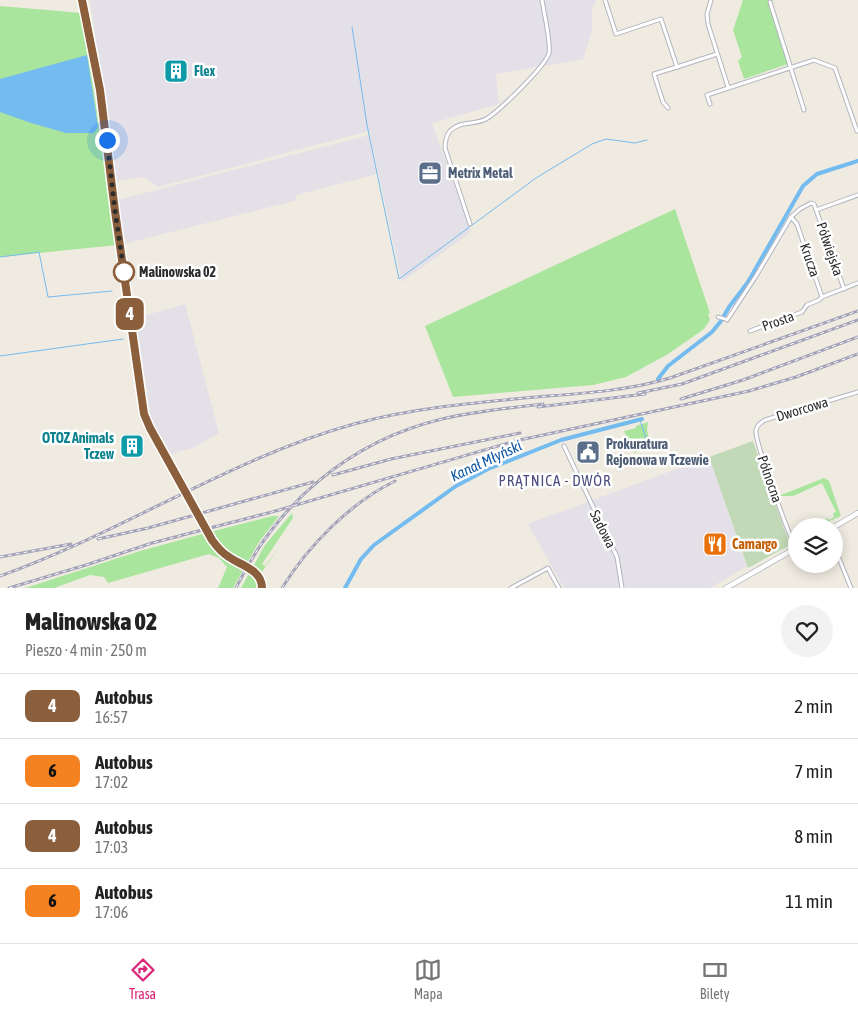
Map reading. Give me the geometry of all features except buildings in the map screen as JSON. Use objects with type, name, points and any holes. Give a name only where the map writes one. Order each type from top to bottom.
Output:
[{"type":"street","points":[[82,0],[100,90],[144,414],[212,540],[225,555],[243,566]]},
{"type":"street","points":[[470,224],[445,148],[446,138],[450,131],[457,126],[480,122],[491,116],[544,64],[549,50],[542,0]]},
{"type":"street","points":[[605,0],[616,34],[661,19],[677,67]]},
{"type":"street","points":[[711,0],[708,9],[708,21],[728,87]]},
{"type":"street","points":[[770,2],[804,110]]},
{"type":"street","points":[[668,108],[663,102],[654,74],[717,54]]},
{"type":"street","points":[[710,104],[707,95],[814,60],[834,68],[858,131]]},
{"type":"street","points":[[718,317],[726,319],[756,276],[792,217],[800,210],[811,203],[814,204],[816,210],[858,195]]},
{"type":"street","name":"Półwiejska","points":[[816,210],[844,288]]},
{"type":"street","name":"Krucza","points":[[792,217],[797,224],[822,297]]},
{"type":"street","name":"Prosta","points":[[750,331],[802,312],[807,304],[858,283]]},
{"type":"street","name":"Dworcowa","points":[[756,436],[757,427],[765,420],[858,392]]},
{"type":"street","name":"Północna","points":[[756,436],[788,526]]},
{"type":"street","name":"Sadowa","points":[[564,446],[617,557],[622,588]]},
{"type":"street","points":[[843,522],[858,513]]},
{"type":"street","points":[[726,588],[788,553]]},
{"type":"street","points":[[511,588],[548,568],[559,588]]},
{"type":"street","points":[[843,568],[851,588]]},
{"type":"street","points":[[251,570],[260,577],[262,588]]},
{"type":"shaded area","points":[[90,0],[597,0],[592,8],[592,30],[583,59],[496,74],[499,104],[432,123],[471,232],[402,282],[369,131],[158,187],[144,177],[115,181],[104,88],[97,57]]},
{"type":"shaded area","points":[[369,135],[377,174],[297,195],[294,201],[120,245],[114,201]]},
{"type":"shaded area","points":[[185,304],[219,433],[193,448],[170,454],[151,420],[136,318]]},
{"type":"shaded area","points":[[709,457],[747,566],[710,588],[625,588],[624,584],[617,588],[564,588],[528,524]]},
{"type":"green space","points":[[743,0],[774,0],[769,2],[788,64],[744,79],[738,61],[742,57],[733,30]]},
{"type":"green space","points":[[0,6],[82,13],[117,245],[0,257]]},
{"type":"green space","points":[[675,209],[710,313],[708,314],[710,320],[704,329],[668,354],[626,377],[593,385],[453,397],[425,326]]},
{"type":"green space","points":[[648,422],[649,439],[640,451],[634,453],[624,431]]},
{"type":"green space","points":[[753,441],[788,539],[788,546],[748,568],[709,457]]},
{"type":"green space","points":[[824,478],[829,481],[841,516],[832,518],[834,517],[833,513],[836,512],[822,483],[793,496],[781,495]]},
{"type":"green space","points":[[292,513],[293,518],[262,564],[265,566],[280,546],[261,573],[252,568],[265,545]]},
{"type":"green space","points":[[272,516],[279,516],[259,542],[233,588],[218,588],[227,567],[219,558],[209,554],[108,583],[104,577],[90,575],[54,588],[25,588],[140,551],[206,533],[221,554],[242,567],[244,563],[225,552],[210,532]]},
{"type":"green space","points":[[252,568],[260,583],[260,588],[241,588]]},
{"type":"water","points":[[87,55],[98,127],[94,133],[66,133],[0,112],[0,79]]},
{"type":"waterway","points":[[352,27],[367,125],[399,279],[536,178],[592,144],[606,139],[635,143],[647,140]]},
{"type":"waterway","name":"Kanał Młyński","points":[[658,379],[668,366],[712,332],[721,321],[748,282],[803,186],[817,174],[858,161]]},
{"type":"waterway","points":[[0,257],[39,252],[48,297],[112,291]]},
{"type":"waterway","points":[[0,356],[123,339]]},
{"type":"waterway","name":"Kanał Młyński","points":[[345,588],[361,559],[374,545],[456,486],[488,469],[561,440],[642,419]]},
{"type":"waterway","points":[[640,420],[647,441]]},
{"type":"railway","points":[[0,576],[45,559],[264,456],[354,424],[402,413],[450,406],[578,394],[655,382],[858,311]]},
{"type":"railway","points":[[638,393],[682,384],[858,320]]},
{"type":"railway","points":[[681,399],[743,380],[858,337]]},
{"type":"railway","points":[[9,588],[152,543],[272,512],[515,441],[749,391],[796,377],[858,354]]},
{"type":"railway","points":[[538,407],[645,394]]},
{"type":"railway","points":[[236,588],[253,557],[295,503],[320,480],[347,460],[377,443],[408,429],[442,419],[543,404]]},
{"type":"railway","points":[[333,475],[391,459],[520,433]]},
{"type":"railway","points":[[282,588],[304,557],[331,527],[362,501],[395,481]]},
{"type":"railway","points":[[98,539],[148,528],[313,482]]},
{"type":"railway","points":[[0,557],[71,544]]},
{"type":"bus line","name":"4","points":[[82,0],[100,90],[115,211],[146,419],[212,540],[225,555],[257,574],[262,581],[262,588]]},
{"type":"place","name":"Flex","points":[[176,71]]},
{"type":"place","name":"Metrix Metal","points":[[430,173]]},
{"type":"place","name":"Malinowska 02","points":[[124,272]]},
{"type":"place","name":"OTOZ Animals Tczew","points":[[132,446]]},
{"type":"place","name":"Prokuratura Rejonowa w Tczewie","points":[[588,452]]},
{"type":"place","name":"Camargo","points":[[715,544]]},
{"type":"district","name":"PRĄTNICA - DWÓR","points":[[555,481]]},
{"type":"route","points":[[107,140],[124,272]]}]
